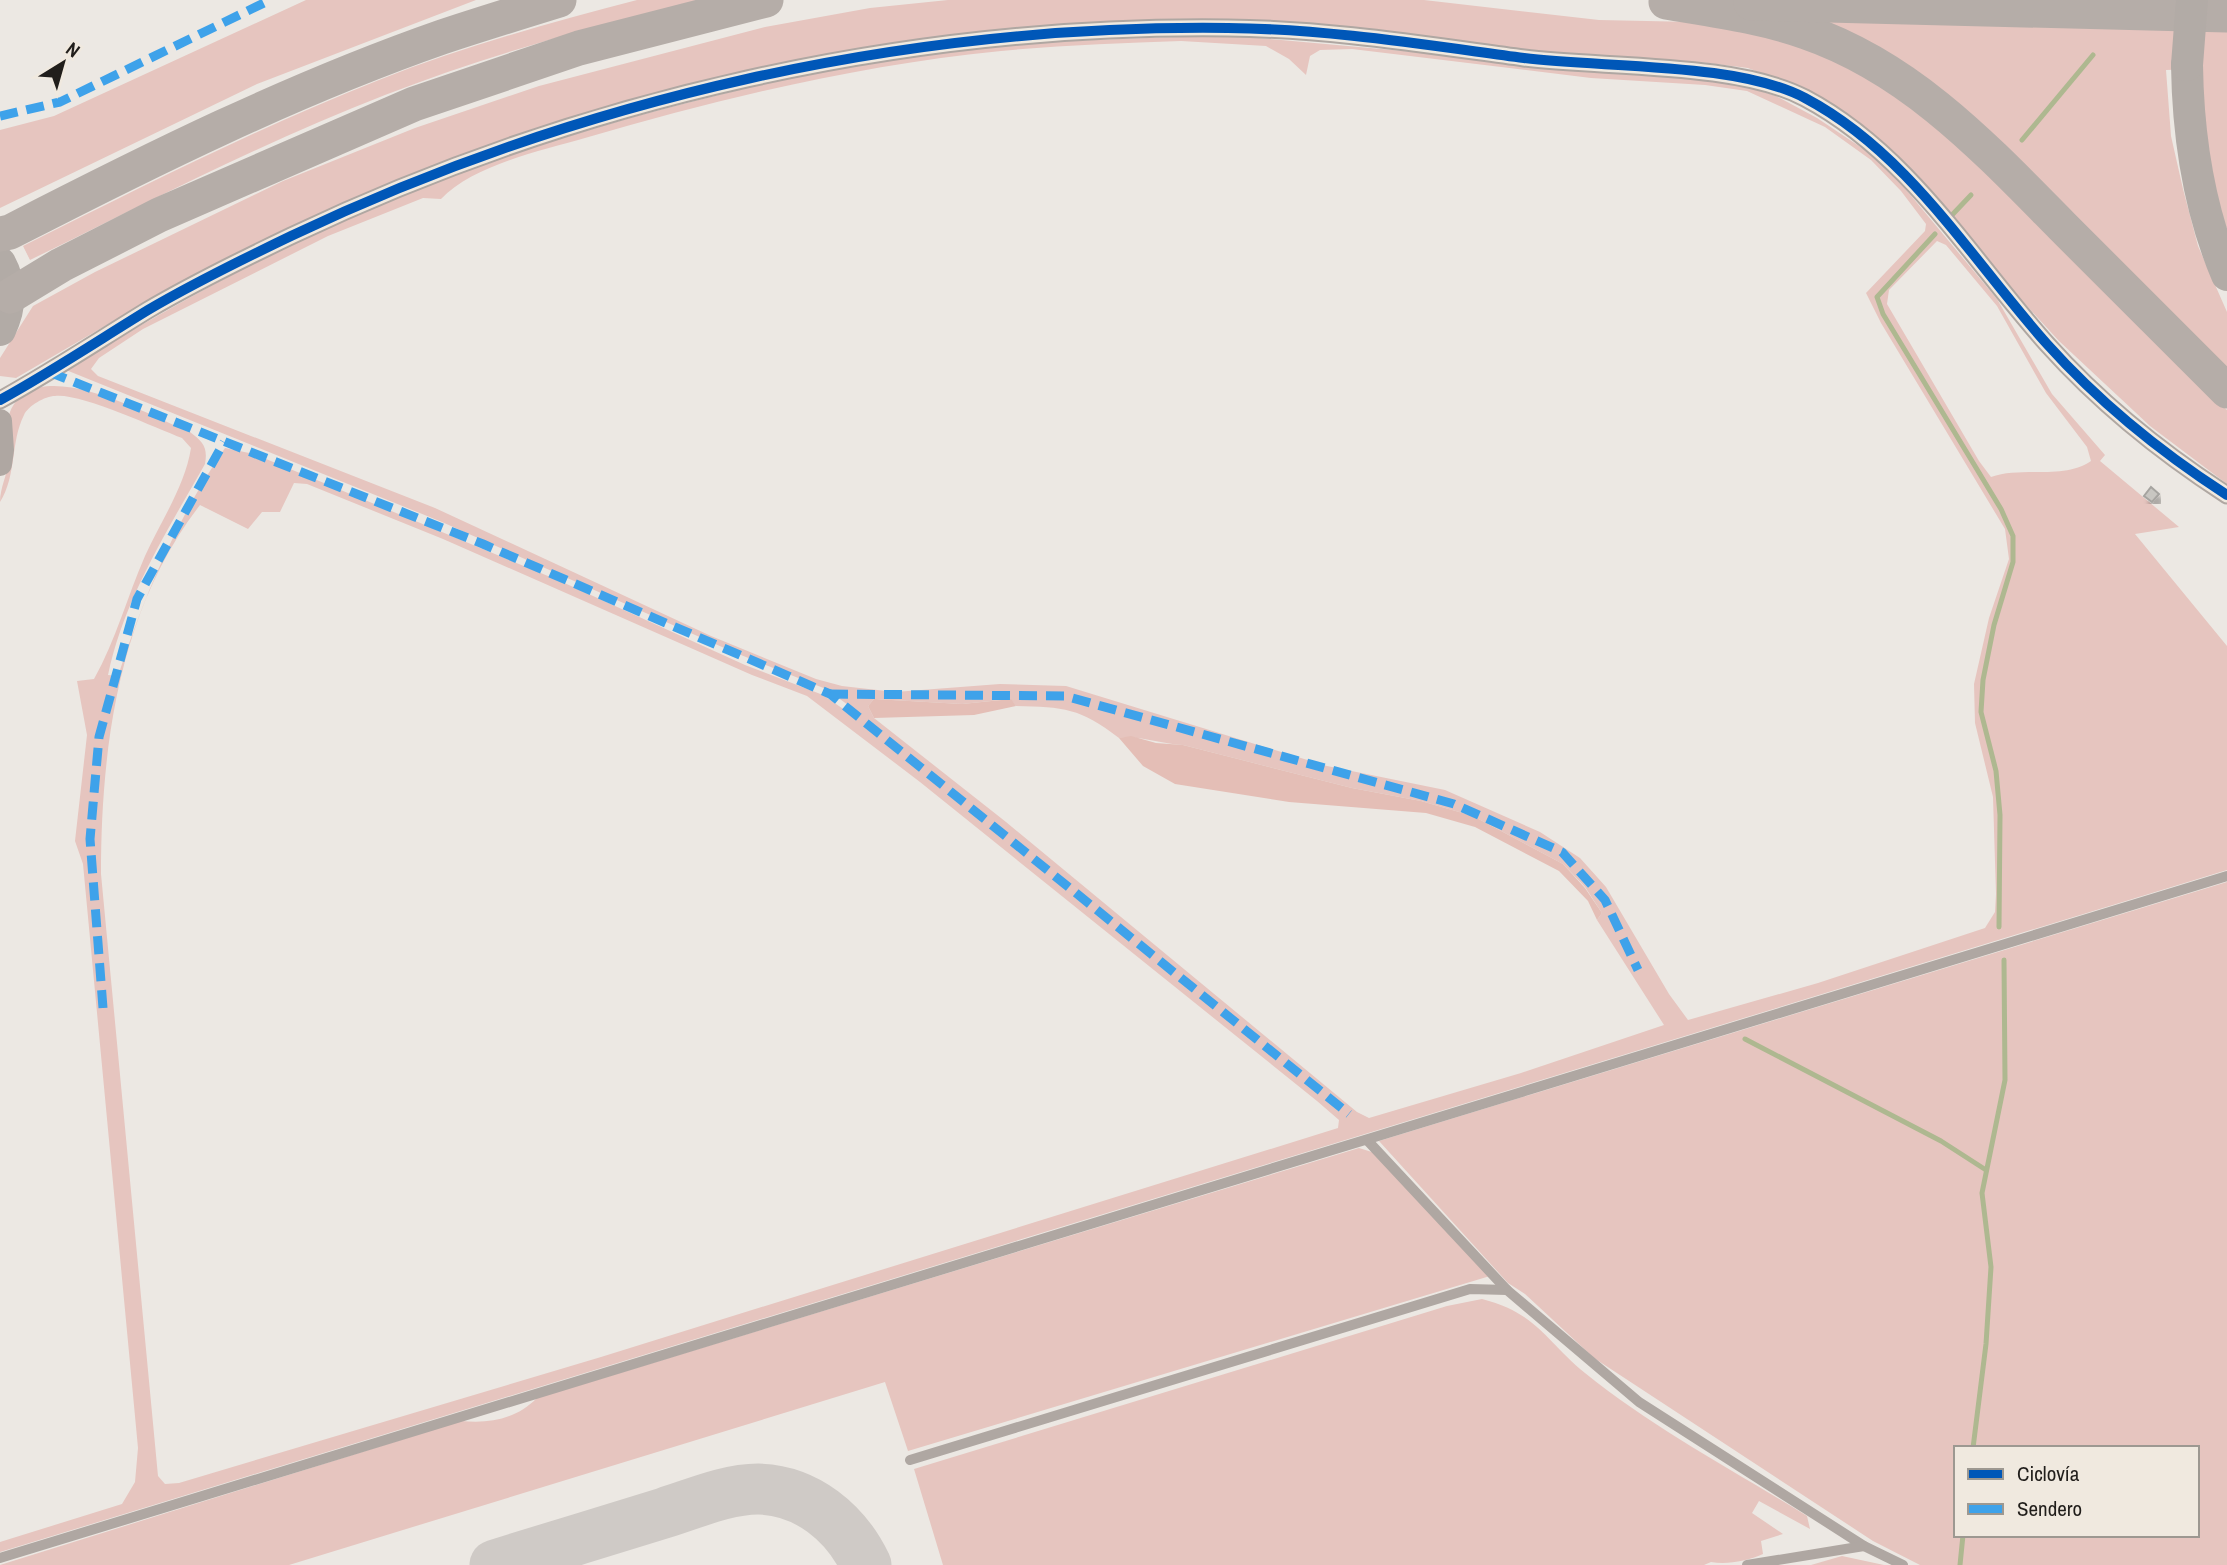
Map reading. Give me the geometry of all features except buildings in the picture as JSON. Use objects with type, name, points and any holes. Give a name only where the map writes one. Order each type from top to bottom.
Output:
[{"type":"highway","points":[[0,234],[10,232],[196,140],[334,79],[441,37],[559,0]]},
{"type":"highway","points":[[10,296],[61,265],[159,215],[414,104],[579,48],[766,0]]},
{"type":"highway","points":[[2192,0],[2187,65],[2188,115],[2197,177],[2227,275]]},
{"type":"highway","points":[[1652,1],[2227,15]]},
{"type":"highway","points":[[1652,1],[1752,16],[1807,32],[1879,66],[1908,85],[1945,111],[1994,158],[2227,391]]},
{"type":"highway","points":[[0,262],[6,273],[10,296],[7,316],[0,330]]},
{"type":"street","points":[[0,400],[154,307],[295,234],[443,169],[571,127],[708,89],[813,65],[923,48],[1086,30],[1231,28],[1350,35],[1540,60],[1735,77],[1799,94],[1849,124],[1927,197],[2049,346],[2102,398],[2187,469],[2227,495]]},
{"type":"street","points":[[0,421],[0,464]]},
{"type":"lane","points":[[0,1558],[2227,876]]},
{"type":"lane","points":[[1367,1140],[1507,1290],[1639,1402],[1864,1546],[1903,1565]]},
{"type":"lane","points":[[910,1460],[1470,1289],[1507,1290]]},
{"type":"lane","points":[[1747,1565],[1864,1546]]},
{"type":"shaded area","points":[[306,0],[476,0],[257,84],[0,208],[0,130],[54,116]]},
{"type":"shaded area","points":[[637,0],[704,0],[543,42],[424,80],[250,153],[30,260],[23,246],[244,138],[379,80],[506,36]]},
{"type":"shaded area","points":[[948,0],[1424,0],[1599,20],[1694,22],[1779,37],[1842,62],[1897,92],[2009,192],[2227,410],[2227,484],[2150,426],[2059,341],[1984,259],[1793,86],[1748,68],[1708,63],[1086,23],[534,130],[163,292],[16,378],[0,376],[0,358],[33,306],[95,272],[283,181],[415,128],[539,86],[765,27],[870,8]]},
{"type":"shaded area","points":[[1802,17],[2227,26],[2227,230],[2213,185],[2198,69],[2166,70],[2171,136],[2183,189],[2198,246],[2227,312],[2227,377],[1991,145]]},
{"type":"shaded area","points":[[1237,36],[1726,80],[1776,96],[1817,118],[1865,150],[1898,180],[1997,299],[2052,394],[2105,455],[2100,461],[2179,527],[2135,534],[2227,646],[2227,870],[0,1552],[0,1542],[122,1504],[135,1482],[138,1448],[83,864],[75,841],[87,735],[77,681],[94,679],[102,664],[145,556],[184,476],[191,448],[182,438],[99,405],[67,397],[46,398],[33,405],[24,415],[9,481],[0,502],[9,461],[10,412],[23,394],[43,387],[67,387],[94,393],[122,402],[190,432],[205,449],[205,464],[148,566],[136,593],[115,647],[108,675],[118,676],[148,594],[120,681],[111,729],[105,777],[101,874],[158,1476],[165,1484],[179,1483],[601,1357],[1338,1128],[1339,1120],[1317,1101],[920,782],[807,696],[752,675],[443,539],[307,484],[294,483],[280,512],[262,512],[248,529],[200,505],[172,546],[151,587],[177,530],[225,448],[254,454],[560,581],[745,665],[823,695],[852,715],[855,710],[826,689],[731,651],[442,522],[66,370],[204,290],[299,241],[447,177],[554,140],[718,95],[884,61],[972,49],[1104,40]],"holes":[[[1181,41],[1266,46],[1289,59],[1306,75],[1310,56],[1320,50],[1352,49],[1591,78],[1705,85],[1747,91],[1825,127],[1871,160],[1901,191],[1926,224],[1925,231],[1866,293],[1881,323],[2005,529],[2009,559],[1989,618],[1974,684],[1975,723],[1993,797],[1995,912],[1985,928],[1818,983],[1688,1020],[1669,994],[1606,887],[1580,858],[1540,832],[1445,790],[1327,766],[1066,686],[1000,684],[895,692],[842,686],[816,679],[711,636],[435,508],[98,376],[91,369],[99,358],[143,329],[328,236],[423,198],[441,199],[455,187],[489,168],[528,154],[739,97],[843,74],[948,57],[1068,46]],[[1937,241],[1946,245],[1997,306],[2046,393],[2087,447],[2091,461],[2080,467],[2056,472],[1991,477],[1887,304],[1889,290]],[[874,699],[962,704],[1010,699],[1016,706],[1071,711],[1093,720],[1119,738],[1183,745],[1352,788],[1421,801],[1473,816],[1563,864],[1585,887],[1602,913],[1597,920],[1664,1025],[1521,1073],[1369,1118],[1357,1112],[1006,822],[874,718],[868,706]]]},
{"type":"shaded area","points":[[874,699],[962,704],[1011,699],[1016,706],[974,715],[874,718],[868,706]]},
{"type":"shaded area","points":[[1131,736],[1156,743],[1183,745],[1352,788],[1421,801],[1473,816],[1563,864],[1585,888],[1602,913],[1597,920],[1588,901],[1559,871],[1475,827],[1426,813],[1289,802],[1175,784],[1143,766],[1119,738]]},
{"type":"shaded area","points":[[2227,882],[2227,1565],[1920,1565],[1873,1541],[1594,1358],[1525,1294],[1508,1283],[1379,1141]]},
{"type":"shaded area","points":[[1359,1148],[1375,1153],[1490,1276],[908,1451],[885,1382],[289,1565],[0,1565],[461,1421],[482,1422],[502,1418],[520,1411],[537,1398]]},
{"type":"shaded area","points":[[1482,1299],[1501,1305],[1528,1320],[1571,1361],[1611,1393],[1666,1430],[1807,1516],[1810,1529],[1759,1501],[1752,1513],[1783,1534],[1761,1541],[1763,1554],[1737,1562],[1711,1562],[1704,1565],[943,1565],[914,1469],[1447,1306]]},
{"type":"shaded area","points":[[1842,1556],[1884,1565],[1811,1565]]},
{"type":"waterway","points":[[2022,140],[2093,55]]},
{"type":"waterway","points":[[1952,215],[1971,195]]},
{"type":"waterway","points":[[1935,234],[1877,297],[1883,314],[2001,509],[2013,536],[2013,562],[1994,625],[1983,680],[1981,712],[1996,771],[2000,815],[1999,927]]},
{"type":"waterway","points":[[1973,1446],[1986,1344],[1991,1267],[1982,1193],[2005,1080],[2004,960]]},
{"type":"waterway","points":[[1745,1039],[1941,1141],[1986,1170]]},
{"type":"waterway","points":[[1960,1565],[1963,1537]]},
{"type":"taxiway","points":[[495,1565],[734,1491],[758,1489],[793,1495],[823,1512],[848,1536],[866,1565]]},
{"type":"marked path","points":[[0,116],[60,102],[270,0]]},
{"type":"marked path","points":[[49,372],[483,544],[830,694],[1349,1114]]},
{"type":"marked path","points":[[103,1008],[90,839],[99,737],[137,599],[224,442]]},
{"type":"marked path","points":[[830,694],[1065,696],[1454,804],[1562,852],[1605,900],[1638,970]]},
{"type":"cycle path","points":[[0,400],[165,300],[291,236],[401,187],[515,145],[630,108],[748,79],[867,56],[987,39],[1107,30],[1265,29],[1377,38],[1524,58],[1707,72],[1777,86],[1805,98],[1842,121],[1876,148],[1907,178],[1937,210],[2047,344],[2088,386],[2155,444],[2227,495]]}]
